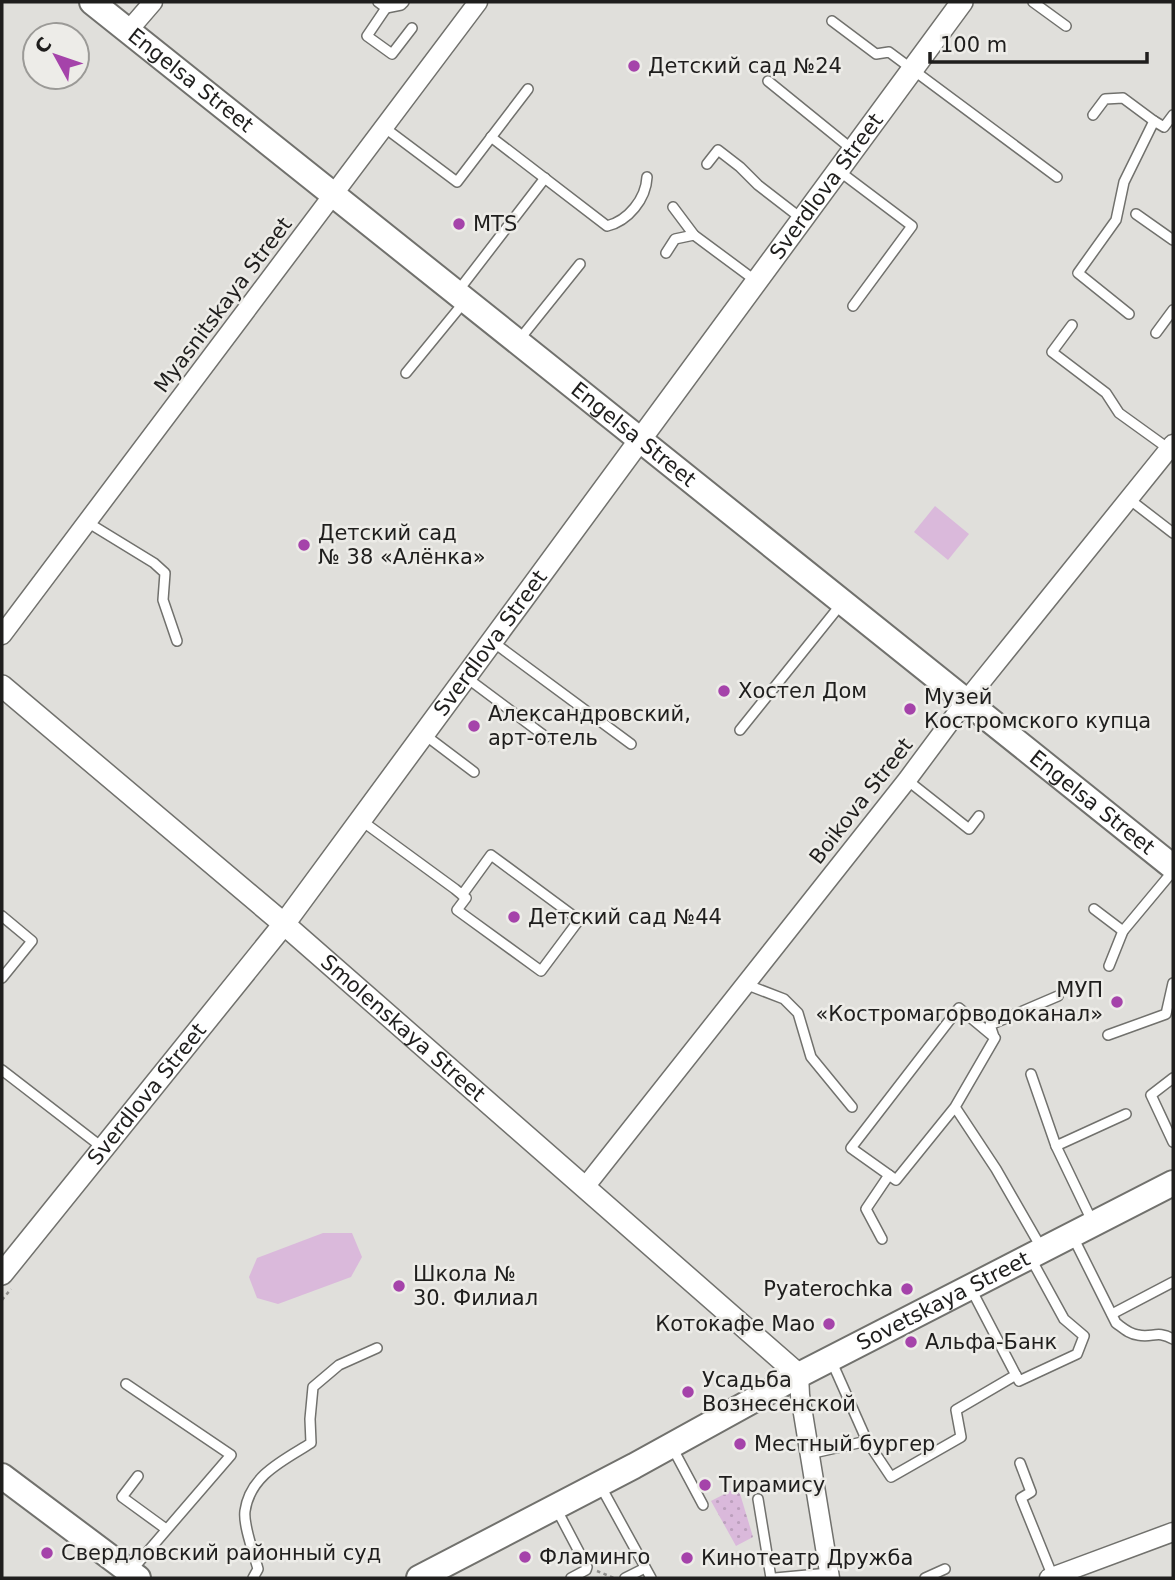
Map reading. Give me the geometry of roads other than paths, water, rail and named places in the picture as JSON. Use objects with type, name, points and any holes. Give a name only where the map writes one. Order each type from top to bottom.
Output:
[{"type":"main road","name":"Engelsa Street","points":[[92,2],[640,438],[1173,869]]},
{"type":"main road","name":"Sovetskaya Street","points":[[419,1578],[831,1358],[1173,1183]]},
{"type":"main road","points":[[2,1476],[134,1575]]},
{"type":"street","points":[[128,31],[153,2]]},
{"type":"street","name":"Myasnitskaya Street","points":[[2,635],[478,2]]},
{"type":"street","name":"Sverdlova Street","points":[[2,1274],[284,923],[962,2]]},
{"type":"street","name":"Boikova Street","points":[[585,1187],[907,780],[965,702],[1129,499],[1170,453]]},
{"type":"street","name":"Smolenskaya Street","points":[[2,686],[284,923],[799,1375]]},
{"type":"street","points":[[799,1375],[829,1576]]},
{"type":"street","points":[[1051,1578],[1173,1532]]},
{"type":"lane","points":[[404,2],[401,5],[382,5],[367,36],[392,54],[412,28]]},
{"type":"lane","points":[[1033,2],[1066,26]]},
{"type":"lane","points":[[832,21],[876,54],[889,52],[1057,177]]},
{"type":"lane","points":[[768,81],[853,150]]},
{"type":"lane","points":[[385,128],[457,182],[528,89]]},
{"type":"lane","points":[[1093,115],[1105,99],[1123,99],[1164,127],[1173,115]]},
{"type":"lane","points":[[1129,314],[1078,273],[1116,220],[1124,182],[1154,121]]},
{"type":"lane","points":[[491,137],[607,226],[627,216],[645,192],[647,177]]},
{"type":"lane","points":[[707,164],[718,150],[802,219]]},
{"type":"lane","points":[[838,170],[912,226],[853,306]]},
{"type":"lane","points":[[406,373],[545,178]]},
{"type":"lane","points":[[673,207],[694,235],[756,281]]},
{"type":"lane","points":[[1136,214],[1173,240]]},
{"type":"lane","points":[[666,253],[675,239],[694,235]]},
{"type":"lane","points":[[518,342],[580,264]]},
{"type":"lane","points":[[1156,333],[1173,310]]},
{"type":"lane","points":[[1072,325],[1052,352],[1106,393],[1119,413],[1170,453]]},
{"type":"lane","points":[[1129,499],[1173,533]]},
{"type":"lane","points":[[87,522],[154,563],[165,573],[163,600],[177,641]]},
{"type":"lane","points":[[740,730],[842,602]]},
{"type":"lane","points":[[492,641],[631,744]]},
{"type":"lane","points":[[466,676],[546,737]]},
{"type":"lane","points":[[423,734],[474,772]]},
{"type":"lane","points":[[907,780],[968,829],[979,816]]},
{"type":"lane","points":[[360,820],[466,898],[457,910],[541,971],[579,920],[491,855],[462,895]]},
{"type":"lane","points":[[1109,965],[1123,931],[1173,869]]},
{"type":"lane","points":[[1094,909],[1123,931]]},
{"type":"lane","points":[[2,916],[32,941],[2,978]]},
{"type":"lane","points":[[1108,1035],[1166,1014],[1173,982]]},
{"type":"lane","points":[[745,984],[784,999],[798,1013],[811,1056],[852,1107]]},
{"type":"lane","points":[[995,1038],[990,1025],[1058,996]]},
{"type":"lane","points":[[958,1008],[995,1038],[955,1107],[895,1180],[851,1148],[958,1008]]},
{"type":"lane","points":[[2,1070],[104,1149]]},
{"type":"lane","points":[[1031,1074],[1116,1323],[1128,1332],[1140,1336],[1156,1333],[1173,1339]]},
{"type":"lane","points":[[1173,1079],[1151,1095],[1173,1142]]},
{"type":"lane","points":[[955,1107],[996,1168],[1037,1253],[1064,1319],[1084,1336],[1077,1354],[1019,1381],[970,1287]]},
{"type":"lane","points":[[1056,1146],[1126,1114]]},
{"type":"lane","points":[[882,1238],[866,1209],[889,1175]]},
{"type":"lane","points":[[1112,1314],[1173,1282]]},
{"type":"lane","points":[[253,1578],[258,1569],[245,1512],[253,1488],[270,1468],[312,1443],[310,1419],[313,1387],[339,1365],[377,1348]]},
{"type":"lane","points":[[831,1358],[867,1441],[891,1477],[961,1437],[956,1410],[1016,1375]]},
{"type":"lane","points":[[126,1384],[230,1455],[166,1529],[134,1575]]},
{"type":"lane","points":[[810,1454],[867,1441]]},
{"type":"lane","points":[[671,1445],[703,1506]]},
{"type":"lane","points":[[1020,1463],[1031,1492],[1021,1498],[1051,1578]]},
{"type":"lane","points":[[138,1475],[122,1497],[166,1529]]},
{"type":"lane","points":[[599,1484],[651,1578]]},
{"type":"lane","points":[[758,1499],[773,1578],[829,1576]]},
{"type":"lane","points":[[555,1507],[587,1567],[571,1578]]},
{"type":"lane","points":[[625,1578],[645,1568]]},
{"type":"lane","points":[[925,1578],[945,1569]]},
{"type":"place","name":"Детский сад №24","points":[[634,66]]},
{"type":"place","name":"MTS","points":[[459,224]]},
{"type":"place","name":"Детский сад № 38 «Алёнка»","points":[[304,545]]},
{"type":"place","name":"Хостел Дом","points":[[724,691]]},
{"type":"place","name":"Музей Костромского купца","points":[[910,709]]},
{"type":"place","name":"Александровский, арт-отель","points":[[474,726]]},
{"type":"place","name":"Детский сад №44","points":[[514,917]]},
{"type":"place","name":"МУП «Костромагорводоканал»","points":[[1117,1002]]},
{"type":"place","name":"Школа № 30. Филиал","points":[[399,1286]]},
{"type":"place","name":"Pyaterochka","points":[[907,1289]]},
{"type":"place","name":"Котокафе Мао","points":[[829,1324]]},
{"type":"place","name":"Альфа-Банк","points":[[911,1342]]},
{"type":"place","name":"Усадьба Вознесенской","points":[[688,1392]]},
{"type":"place","name":"Местный бургер","points":[[740,1444]]},
{"type":"place","name":"Тирамису","points":[[705,1485]]},
{"type":"place","name":"Свердловский районный суд","points":[[47,1553]]},
{"type":"place","name":"Фламинго","points":[[525,1557]]},
{"type":"place","name":"Кинотеатр Дружба","points":[[687,1558]]}]
